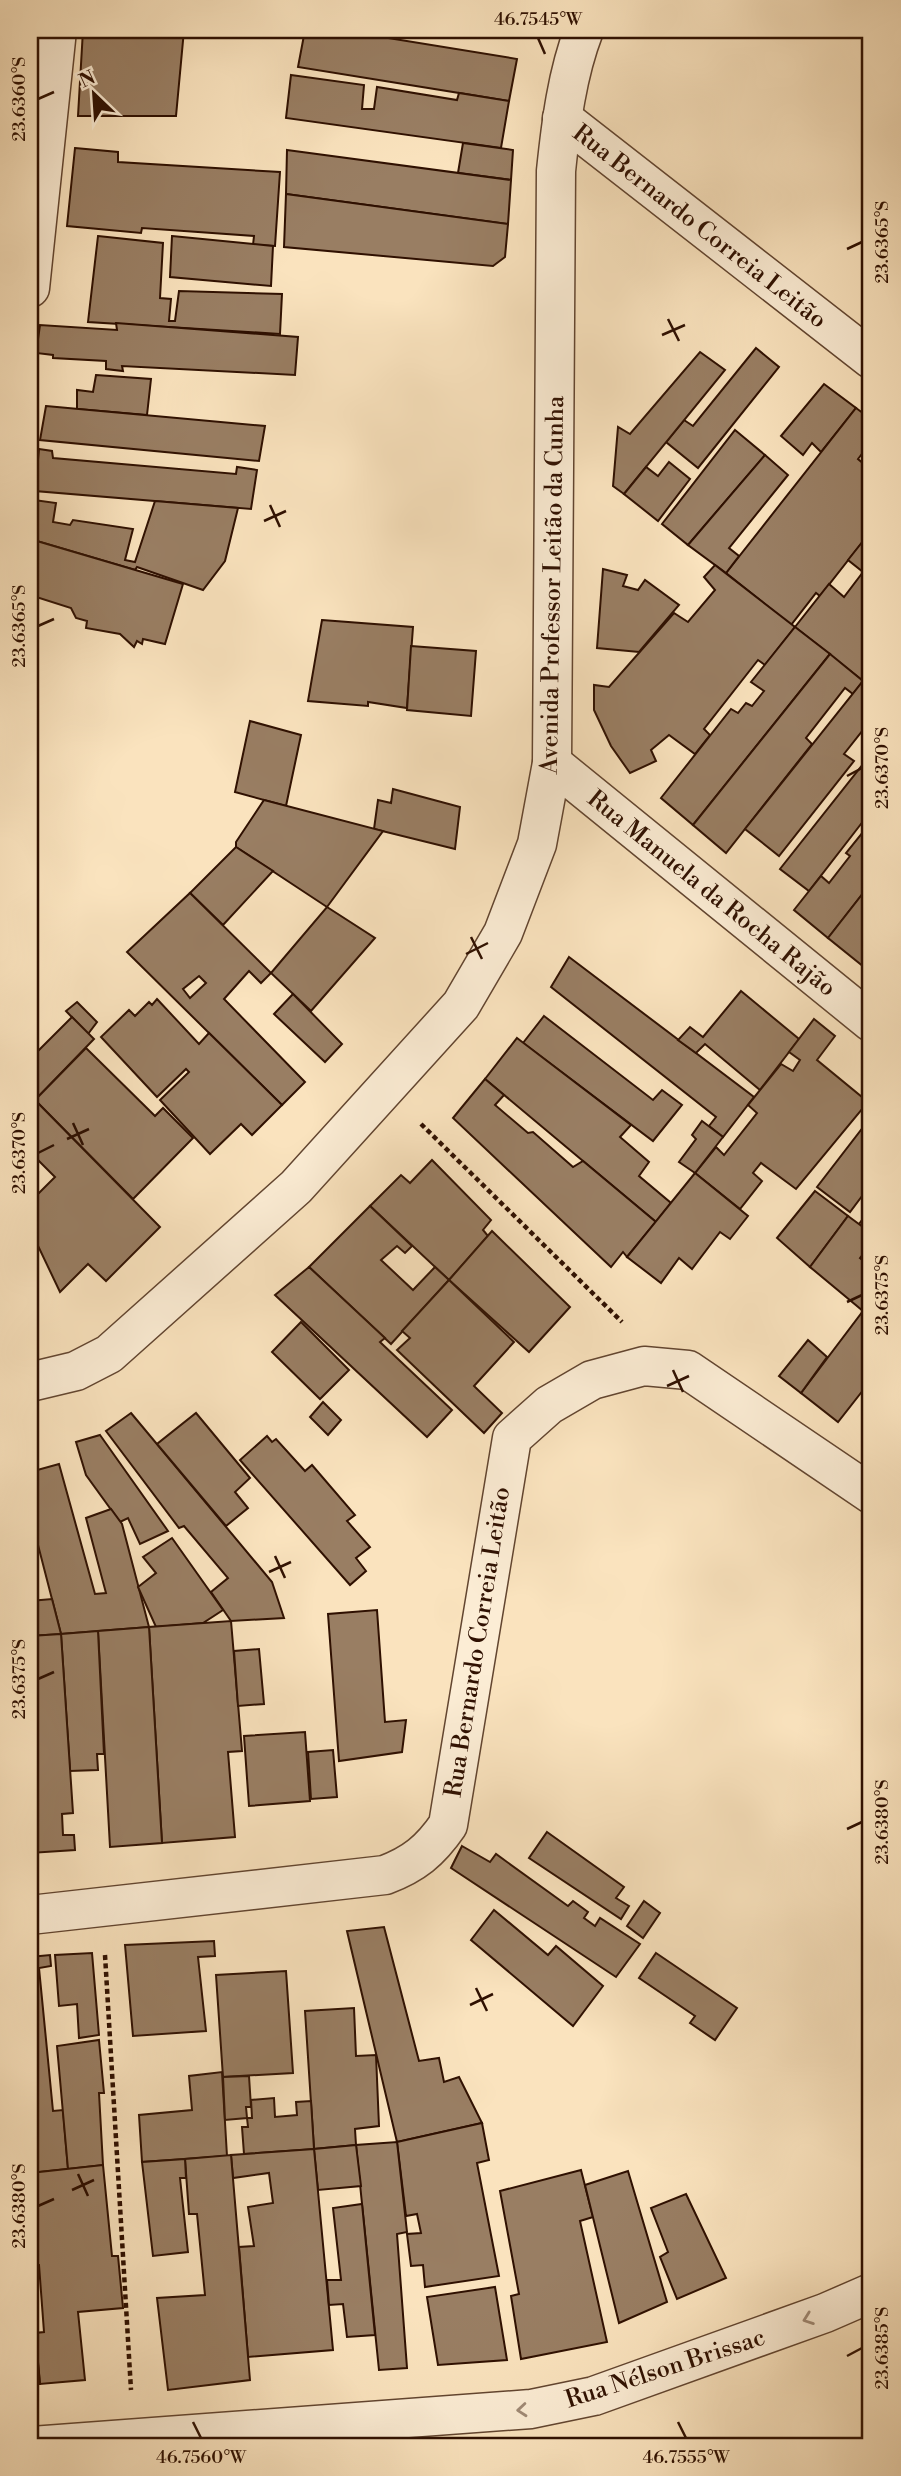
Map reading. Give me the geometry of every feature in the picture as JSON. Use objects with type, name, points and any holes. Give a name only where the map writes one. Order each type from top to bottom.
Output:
[{"type":"street","points":[[30,288],[57,30]]},
{"type":"street","name":"Avenida Professor Leitão da Cunha","points":[[30,1382],[76,1371],[109,1354],[296,1187],[461,1005],[503,933],[537,844],[552,763],[556,171],[562,118],[577,48],[584,30]]},
{"type":"street","name":"Rua Bernardo Correia Leitão","points":[[562,118],[871,359]]},
{"type":"street","name":"Rua Manuela da Rocha Rajão","points":[[552,763],[871,1022]]},
{"type":"street","name":"Rua Bernardo Correia Leitão","points":[[30,1915],[385,1875],[412,1864],[433,1847],[448,1825],[512,1438],[549,1405],[592,1380],[644,1366],[688,1370],[871,1494]]},
{"type":"street","name":"Rua Nélson Brissac","points":[[32,2446],[517,2410],[569,2402],[825,2313],[871,2293]]},
{"type":"path","points":[[386,1089],[632,1332],[644,1366]]},
{"type":"path","points":[[102,1907],[134,2439]]},
{"type":"building","points":[[83,30],[184,30],[176,116],[78,116]]},
{"type":"building","points":[[305,30],[339,30],[517,59],[509,101],[298,67]]},
{"type":"building","points":[[291,75],[364,85],[362,109],[374,109],[377,87],[457,100],[459,93],[509,101],[501,148],[286,118]]},
{"type":"building","points":[[463,143],[513,150],[511,180],[458,173]]},
{"type":"building","points":[[75,148],[118,152],[118,162],[280,172],[275,246],[253,245],[254,236],[142,228],[141,233],[67,226]]},
{"type":"building","points":[[287,150],[511,180],[508,224],[286,194]]},
{"type":"building","points":[[286,194],[508,224],[505,257],[493,266],[284,247]]},
{"type":"building","points":[[98,236],[163,243],[160,298],[171,299],[169,321],[175,321],[179,291],[282,294],[280,334],[88,322]]},
{"type":"building","points":[[172,236],[273,246],[271,286],[170,277]]},
{"type":"building","points":[[116,323],[298,337],[295,375],[122,366],[123,371],[106,369],[106,361],[53,358],[53,355],[36,353],[40,325],[117,330]]},
{"type":"building","points":[[756,348],[779,367],[698,468],[666,442],[684,420],[693,426]]},
{"type":"building","points":[[700,352],[725,370],[624,494],[613,486],[618,427],[630,434]]},
{"type":"building","points":[[96,375],[151,379],[147,415],[77,409],[77,390],[93,392]]},
{"type":"building","points":[[824,384],[856,408],[821,452],[812,443],[803,455],[781,436]]},
{"type":"building","points":[[46,406],[265,426],[259,461],[40,440]]},
{"type":"building","points":[[856,408],[871,419],[871,442],[858,459],[871,470],[871,531],[820,596],[816,593],[791,625],[726,573]]},
{"type":"building","points":[[735,430],[765,455],[688,545],[662,524]]},
{"type":"building","points":[[39,449],[52,451],[53,458],[236,474],[237,467],[257,470],[251,509],[35,491]]},
{"type":"building","points":[[765,455],[788,475],[729,548],[739,556],[726,573],[688,545]]},
{"type":"building","points":[[669,462],[690,479],[658,521],[624,494],[646,467],[658,476]]},
{"type":"building","points":[[34,500],[56,503],[53,522],[70,525],[73,520],[133,529],[125,560],[135,562],[155,501],[238,508],[225,561],[203,590],[137,567],[135,570],[30,539]]},
{"type":"building","points":[[871,531],[871,640],[868,644],[871,646],[871,671],[863,681],[795,627],[829,584],[844,597],[863,572],[848,560]]},
{"type":"building","points":[[30,539],[183,584],[165,644],[143,639],[142,644],[137,641],[134,647],[120,634],[86,628],[87,621],[76,618],[71,608],[30,595]]},
{"type":"building","points":[[715,565],[795,627],[765,665],[758,660],[704,729],[710,735],[695,754],[669,735],[651,750],[656,761],[630,773],[611,746],[594,710],[594,685],[609,687],[674,613],[688,622],[715,590],[704,577]]},
{"type":"building","points":[[603,569],[627,575],[623,586],[638,590],[645,580],[679,605],[639,652],[597,648]]},
{"type":"building","points":[[322,620],[413,627],[407,708],[368,702],[368,706],[308,701]]},
{"type":"building","points":[[795,627],[830,654],[693,825],[661,798],[731,709],[738,713],[746,703],[752,706],[764,691],[751,682]]},
{"type":"building","points":[[411,646],[476,651],[471,716],[407,710]]},
{"type":"building","points":[[830,654],[863,681],[853,694],[845,688],[806,738],[812,744],[726,853],[693,825]]},
{"type":"building","points":[[863,681],[871,687],[871,728],[867,725],[844,754],[854,761],[779,856],[745,829]]},
{"type":"building","points":[[250,721],[301,735],[286,806],[235,792]]},
{"type":"building","points":[[871,754],[871,811],[809,891],[780,869]]},
{"type":"building","points":[[393,789],[460,807],[455,849],[374,829],[378,800],[391,803]]},
{"type":"building","points":[[264,800],[383,831],[327,907],[236,847],[236,842]]},
{"type":"building","points":[[871,822],[871,883],[828,938],[794,910],[821,876],[829,883],[850,856],[846,853]]},
{"type":"building","points":[[236,847],[273,871],[223,925],[190,893]]},
{"type":"building","points":[[871,883],[871,957],[864,967],[828,938]]},
{"type":"building","points":[[190,893],[271,973],[261,983],[249,971],[224,999],[305,1082],[282,1105],[127,952]],"holes":[[[199,976],[206,983],[190,998],[183,989]]]},
{"type":"building","points":[[327,907],[375,938],[311,1011],[271,973]]},
{"type":"building","points":[[569,957],[754,1097],[723,1137],[709,1126],[716,1117],[551,987]]},
{"type":"building","points":[[741,991],[799,1039],[760,1090],[705,1044],[696,1053],[678,1040],[690,1027],[703,1037]]},
{"type":"building","points":[[293,994],[342,1044],[325,1062],[274,1014]]},
{"type":"building","points":[[157,999],[199,1044],[209,1033],[282,1105],[252,1135],[241,1124],[210,1154],[160,1100],[189,1072],[186,1069],[157,1097],[101,1037],[129,1010],[135,1016],[149,1002],[152,1005]]},
{"type":"building","points":[[77,1002],[97,1022],[88,1034],[66,1011]]},
{"type":"building","points":[[544,1016],[653,1100],[662,1090],[682,1105],[653,1141],[523,1043]]},
{"type":"building","points":[[72,1017],[94,1039],[35,1100],[30,1095],[30,1059]]},
{"type":"building","points":[[814,1019],[835,1036],[817,1060],[868,1102],[796,1189],[761,1163],[753,1173],[762,1181],[740,1209],[695,1173],[716,1147],[724,1155],[757,1113],[748,1105],[781,1064],[793,1071],[800,1060],[789,1052]]},
{"type":"building","points":[[517,1038],[631,1125],[620,1137],[649,1162],[639,1176],[671,1203],[656,1222],[485,1079]]},
{"type":"building","points":[[86,1048],[155,1116],[163,1108],[193,1138],[133,1199],[35,1100]]},
{"type":"building","points":[[485,1079],[504,1095],[495,1105],[528,1133],[533,1132],[573,1167],[583,1161],[656,1222],[627,1257],[623,1252],[611,1267],[453,1118]]},
{"type":"building","points":[[30,1095],[160,1227],[106,1281],[88,1264],[60,1292],[30,1229],[30,1202],[55,1177],[30,1152]]},
{"type":"building","points":[[871,1117],[871,1184],[850,1212],[817,1187]]},
{"type":"building","points":[[702,1121],[723,1137],[695,1173],[679,1162],[696,1139],[692,1135]]},
{"type":"building","points":[[432,1160],[491,1220],[483,1230],[488,1236],[449,1280],[370,1206],[401,1175],[410,1183]]},
{"type":"building","points":[[695,1173],[748,1216],[730,1239],[720,1232],[692,1269],[679,1258],[661,1283],[627,1257]]},
{"type":"building","points":[[815,1191],[848,1216],[810,1267],[777,1238]]},
{"type":"building","points":[[370,1206],[412,1246],[405,1253],[397,1246],[381,1260],[413,1290],[435,1267],[449,1280],[391,1344],[309,1267]]},
{"type":"building","points":[[871,1208],[871,1233],[859,1224]]},
{"type":"building","points":[[848,1216],[871,1233],[871,1244],[860,1258],[871,1267],[871,1299],[863,1311],[810,1267]]},
{"type":"building","points":[[492,1231],[570,1307],[529,1352],[449,1280]]},
{"type":"building","points":[[309,1267],[385,1338],[380,1342],[452,1410],[427,1437],[275,1295]]},
{"type":"building","points":[[449,1280],[514,1342],[474,1386],[502,1413],[484,1433],[397,1350],[410,1338],[402,1331]]},
{"type":"building","points":[[863,1311],[871,1318],[871,1380],[838,1422],[801,1393]]},
{"type":"building","points":[[301,1322],[349,1370],[320,1399],[272,1352]]},
{"type":"building","points":[[808,1340],[827,1357],[801,1393],[779,1376]]},
{"type":"building","points":[[323,1402],[341,1420],[328,1435],[310,1417]]},
{"type":"building","points":[[131,1413],[272,1582],[284,1618],[231,1621],[211,1592],[228,1578],[184,1526],[179,1528],[106,1431]]},
{"type":"building","points":[[196,1413],[250,1478],[235,1492],[248,1508],[226,1526],[157,1444]]},
{"type":"building","points":[[100,1435],[168,1531],[140,1544],[128,1518],[120,1522],[86,1475],[76,1442]]},
{"type":"building","points":[[267,1436],[272,1442],[276,1439],[305,1471],[312,1465],[355,1515],[347,1521],[370,1547],[356,1558],[366,1571],[350,1585],[240,1460]]},
{"type":"building","points":[[59,1464],[95,1594],[106,1593],[86,1518],[111,1509],[122,1524],[149,1627],[61,1634],[30,1514],[30,1472]]},
{"type":"building","points":[[172,1538],[223,1610],[203,1623],[156,1627],[138,1587],[156,1573],[143,1557]]},
{"type":"building","points":[[52,1599],[61,1634],[30,1636],[30,1601]]},
{"type":"building","points":[[377,1610],[385,1722],[406,1720],[402,1752],[339,1761],[328,1614]]},
{"type":"building","points":[[231,1621],[242,1751],[228,1752],[235,1837],[162,1843],[149,1627]]},
{"type":"building","points":[[149,1627],[162,1843],[110,1847],[98,1631]]},
{"type":"building","points":[[98,1631],[104,1754],[97,1754],[98,1770],[70,1771],[61,1634]]},
{"type":"building","points":[[61,1634],[73,1813],[62,1814],[63,1835],[74,1835],[75,1850],[30,1853],[30,1636]]},
{"type":"building","points":[[259,1649],[264,1704],[238,1706],[234,1651]]},
{"type":"building","points":[[305,1732],[310,1801],[249,1806],[244,1736]]},
{"type":"building","points":[[333,1750],[337,1797],[311,1799],[308,1752]]},
{"type":"building","points":[[547,1832],[624,1887],[616,1898],[629,1906],[621,1919],[529,1858]]},
{"type":"building","points":[[462,1846],[490,1862],[496,1854],[568,1906],[573,1901],[588,1912],[584,1918],[595,1926],[600,1918],[640,1944],[616,1977],[451,1868]]},
{"type":"building","points":[[644,1901],[660,1913],[643,1938],[627,1926]]},
{"type":"building","points":[[494,1910],[548,1955],[556,1946],[603,1986],[573,2026],[471,1940]]},
{"type":"building","points":[[384,1927],[419,2061],[439,2058],[444,2082],[459,2077],[482,2123],[397,2142],[347,1931]]},
{"type":"building","points":[[214,1941],[215,1956],[198,1957],[206,2031],[133,2036],[125,1945]]},
{"type":"building","points":[[92,1953],[99,2035],[79,2038],[77,2004],[59,2006],[55,1955]]},
{"type":"building","points":[[656,1953],[737,2008],[715,2040],[690,2023],[695,2016],[639,1978]]},
{"type":"building","points":[[50,1955],[51,1966],[39,1968],[53,2111],[63,2110],[68,2169],[30,2173],[30,1957]]},
{"type":"building","points":[[286,1971],[293,2073],[223,2077],[216,1975]]},
{"type":"building","points":[[354,2008],[356,2056],[376,2055],[379,2126],[355,2129],[356,2145],[314,2149],[305,2011]]},
{"type":"building","points":[[99,2040],[104,2093],[99,2093],[103,2165],[68,2169],[57,2046]]},
{"type":"building","points":[[222,2072],[227,2156],[142,2162],[139,2115],[192,2110],[189,2076]]},
{"type":"building","points":[[249,2076],[251,2107],[246,2107],[247,2118],[225,2120],[223,2077]]},
{"type":"building","points":[[274,2098],[275,2117],[297,2115],[296,2102],[311,2101],[314,2149],[244,2154],[242,2127],[248,2127],[247,2118],[252,2118],[251,2100]]},
{"type":"building","points":[[482,2123],[489,2160],[477,2163],[499,2276],[425,2287],[423,2265],[411,2266],[407,2234],[421,2233],[417,2214],[406,2216],[397,2142]]},
{"type":"building","points":[[397,2142],[407,2232],[397,2234],[407,2368],[379,2370],[356,2145]]},
{"type":"building","points":[[356,2145],[361,2186],[318,2190],[314,2149]]},
{"type":"building","points":[[314,2149],[333,2350],[248,2357],[239,2247],[254,2246],[248,2207],[273,2203],[269,2173],[233,2178],[231,2155]]},
{"type":"building","points":[[231,2155],[250,2380],[168,2390],[157,2298],[205,2295],[197,2214],[189,2214],[185,2159]]},
{"type":"building","points":[[185,2159],[186,2178],[180,2178],[188,2252],[153,2256],[142,2162]]},
{"type":"building","points":[[103,2165],[112,2256],[118,2256],[123,2308],[78,2312],[85,2380],[40,2384],[35,2333],[44,2332],[39,2265],[30,2266],[30,2173]]},
{"type":"building","points":[[581,2170],[593,2217],[580,2221],[607,2342],[521,2359],[511,2296],[519,2294],[500,2191]]},
{"type":"building","points":[[628,2171],[667,2302],[619,2323],[585,2185]]},
{"type":"building","points":[[686,2194],[726,2278],[677,2299],[660,2257],[668,2252],[651,2208]]},
{"type":"building","points":[[362,2204],[375,2335],[347,2337],[343,2304],[329,2305],[327,2280],[341,2280],[333,2208]]},
{"type":"building","points":[[495,2287],[507,2360],[438,2365],[427,2297]]},
{"type":"building","points":[[30,2328],[35,2328],[40,2384],[30,2384]]}]
